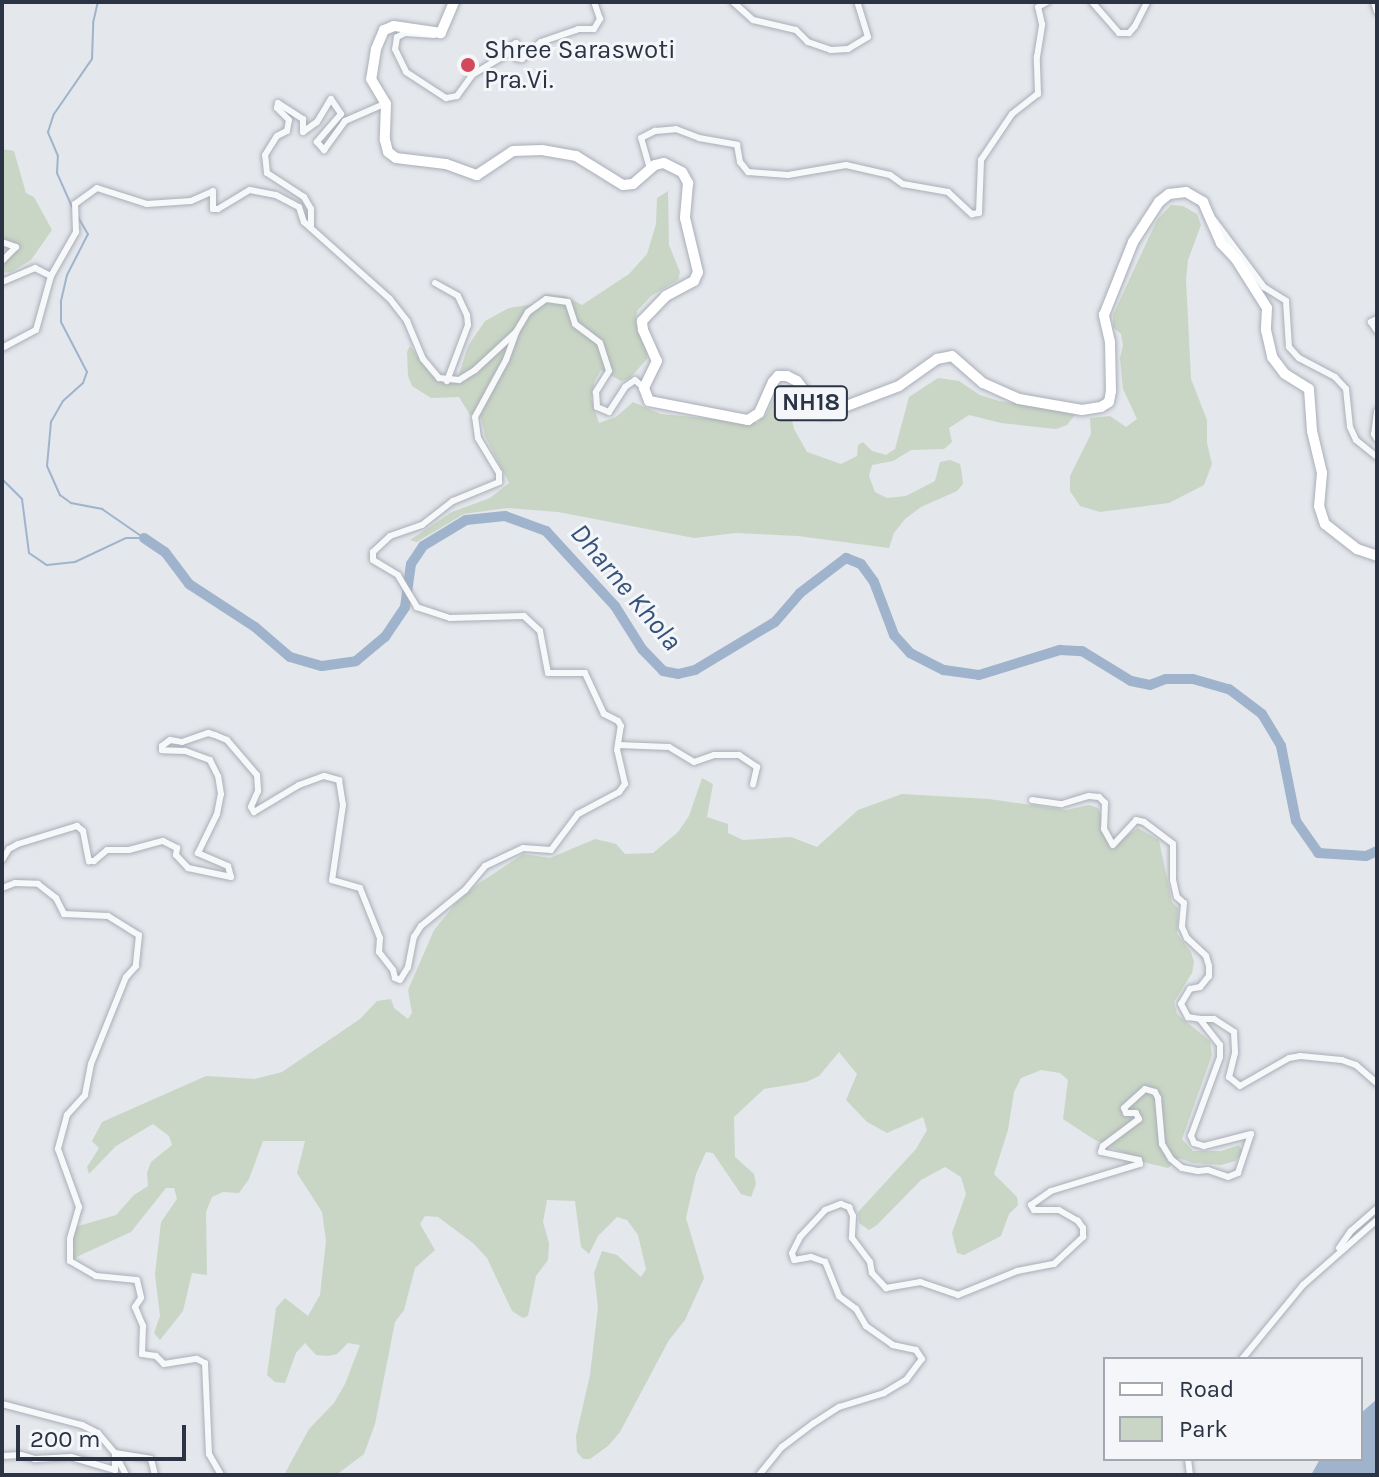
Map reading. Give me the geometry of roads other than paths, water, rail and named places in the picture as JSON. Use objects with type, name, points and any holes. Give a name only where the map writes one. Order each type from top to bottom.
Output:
[{"type":"main road","points":[[454,2],[445,31],[434,35],[401,25],[384,30],[370,69],[373,86],[386,103],[385,140],[388,152],[400,160],[446,164],[477,175],[513,151],[550,151],[576,156],[617,183],[628,185],[664,163],[682,172],[688,183],[685,218],[699,265],[694,281],[666,296],[642,321],[657,361],[644,388]]},
{"type":"main road","name":"NH18","points":[[644,388],[645,395],[654,404],[748,420],[759,413],[778,376],[787,376],[797,381],[820,412],[828,413],[899,386],[937,359],[952,356],[983,383],[1019,399],[1082,410],[1101,407],[1109,402],[1111,391],[1110,342],[1104,315],[1133,242],[1159,202],[1169,194],[1186,192],[1203,202],[1214,220],[1221,243],[1236,259],[1267,308],[1266,330],[1272,357],[1285,374],[1309,389],[1312,431],[1322,473],[1319,506],[1325,524],[1357,549],[1377,556]]},
{"type":"street","points":[[434,35],[405,33],[397,37],[395,49],[406,72],[446,98],[457,96],[472,75],[505,55],[506,49],[516,43],[516,58],[522,59],[541,42],[578,29],[594,29],[600,19],[594,2]]},
{"type":"street","points":[[733,2],[753,20],[796,30],[812,45],[840,50],[861,45],[868,37],[857,2]]},
{"type":"street","points":[[650,169],[641,138],[655,131],[676,129],[737,145],[740,162],[748,172],[788,175],[846,165],[890,175],[903,184],[948,192],[972,214],[979,213],[981,160],[1012,114],[1038,94],[1042,24],[1038,7],[1047,2]]},
{"type":"street","points":[[1092,2],[1119,33],[1129,33],[1147,2]]},
{"type":"street","points":[[1374,2],[1377,12]]},
{"type":"street","points":[[311,226],[311,209],[304,197],[267,173],[265,155],[277,136],[287,131],[289,120],[277,108],[278,103],[303,119],[303,132],[317,122],[331,99],[341,114],[317,142],[324,150],[345,121],[386,103]]},
{"type":"street","points":[[2,348],[36,330],[51,276],[76,232],[75,204],[97,188],[147,204],[191,201],[213,191],[213,209],[250,190],[276,195],[299,207],[304,222],[390,299],[407,321],[423,359],[439,378],[447,381],[459,380],[475,370],[516,332]]},
{"type":"street","points":[[1214,220],[1264,287],[1286,301],[1289,347],[1299,358],[1335,377],[1346,389],[1350,427],[1356,440],[1377,457]]},
{"type":"street","points":[[2,242],[16,247],[2,261]]},
{"type":"street","points":[[2,282],[35,268],[51,276]]},
{"type":"street","points":[[435,283],[458,296],[467,315],[468,325],[447,381]]},
{"type":"street","points":[[2,860],[9,849],[18,844],[77,826],[83,831],[89,861],[94,861],[107,850],[129,850],[163,841],[177,848],[176,855],[188,868],[231,877],[228,866],[198,853],[217,814],[221,794],[218,776],[210,760],[185,751],[162,750],[162,746],[170,740],[182,742],[208,733],[215,735],[227,740],[257,775],[258,791],[251,807],[254,812],[299,785],[324,776],[339,780],[343,805],[332,880],[360,888],[380,938],[379,952],[393,970],[395,978],[400,980],[408,967],[414,937],[421,926],[465,890],[485,866],[523,848],[551,850],[578,814],[619,792],[625,776],[618,745],[618,721],[604,714],[585,673],[548,673],[540,631],[524,616],[506,614],[465,619],[427,612],[417,607],[398,575],[373,560],[373,552],[390,536],[422,525],[453,501],[499,482],[499,473],[478,438],[475,417],[528,312],[546,299],[568,302],[575,324],[600,343],[609,371],[596,392],[597,407],[609,412],[625,387],[635,380],[644,388]]},
{"type":"street","points":[[1377,319],[1371,322],[1377,331]]},
{"type":"street","points":[[1377,411],[1374,434],[1377,439]]},
{"type":"street","points":[[618,745],[669,747],[694,762],[714,755],[739,755],[757,767],[753,785]]},
{"type":"street","points":[[1032,800],[1062,804],[1099,797],[1105,803],[1104,829],[1113,845],[1136,820],[1144,822],[1173,844],[1173,880],[1177,897],[1184,903],[1182,927],[1209,966],[1209,976],[1200,987],[1190,989],[1181,1004],[1188,1017],[1214,1019],[1234,1032],[1235,1053],[1229,1077],[1240,1086],[1289,1058],[1300,1056],[1342,1060],[1356,1065],[1377,1083]]},
{"type":"street","points":[[2,888],[15,883],[38,884],[56,898],[64,914],[108,916],[139,935],[136,966],[126,977],[91,1064],[85,1095],[67,1115],[58,1149],[79,1207],[70,1239],[70,1261],[96,1276],[137,1280],[141,1298],[135,1307],[143,1326],[142,1354],[156,1356],[164,1364],[197,1359],[205,1363],[209,1454],[221,1475]]},
{"type":"street","points":[[759,1475],[782,1447],[814,1423],[839,1407],[884,1393],[906,1380],[922,1359],[916,1350],[893,1345],[866,1326],[856,1309],[839,1296],[825,1262],[811,1257],[794,1260],[792,1253],[800,1237],[825,1210],[841,1204],[849,1207],[853,1216],[852,1238],[870,1262],[872,1273],[886,1288],[920,1282],[958,1295],[1017,1271],[1054,1264],[1083,1237],[1083,1228],[1078,1221],[1059,1210],[1034,1210],[1031,1205],[1051,1191],[1140,1164],[1139,1160],[1101,1152],[1103,1146],[1139,1119],[1136,1113],[1126,1113],[1124,1108],[1145,1089],[1155,1092],[1158,1098],[1162,1144],[1171,1159],[1182,1168],[1208,1170],[1228,1177],[1238,1173],[1251,1134],[1204,1146],[1194,1143],[1191,1136],[1220,1057],[1220,1045],[1200,1019]]},
{"type":"street","points":[[1336,1255],[1351,1231],[1377,1208]]},
{"type":"street","points":[[1244,1357],[1303,1285],[1377,1220]]},
{"type":"street","points":[[2,1404],[82,1425],[98,1433],[115,1453],[126,1475]]},
{"type":"street","points":[[2,1456],[21,1455],[35,1459],[71,1457],[115,1470],[115,1453]]},
{"type":"street","points":[[115,1453],[151,1459],[155,1475]]},
{"type":"water","points":[[1377,1399],[1377,1475],[1311,1475],[1319,1461],[1363,1461],[1363,1411]]},
{"type":"waterway","points":[[73,209],[57,173],[58,156],[48,132],[54,114],[92,59],[93,23],[98,2]]},
{"type":"waterway","points":[[78,217],[88,234],[67,275],[61,302],[61,322],[87,372],[83,383],[63,401],[51,422],[47,466],[60,495],[71,503],[102,509],[144,538]]},
{"type":"waterway","name":"Dharne Khola","points":[[2,479],[22,499],[29,553],[47,565],[75,562],[126,538],[144,538]]},
{"type":"waterway","name":"Dharne Khola","points":[[144,538],[165,552],[189,584],[255,627],[290,657],[322,666],[356,661],[385,637],[405,607],[411,564],[423,546],[466,520],[505,516],[546,531],[615,606],[642,649],[663,671],[678,674],[695,670],[775,622],[800,593],[846,558],[861,564],[874,582],[894,635],[910,653],[944,670],[979,675],[1060,650],[1082,651],[1131,681],[1150,685],[1166,679],[1193,679],[1229,689],[1262,714],[1281,746],[1296,821],[1318,853],[1366,856],[1377,851]]},
{"type":"place","name":"Shree Saraswoti Pra.Vi.","points":[[468,65]]}]
